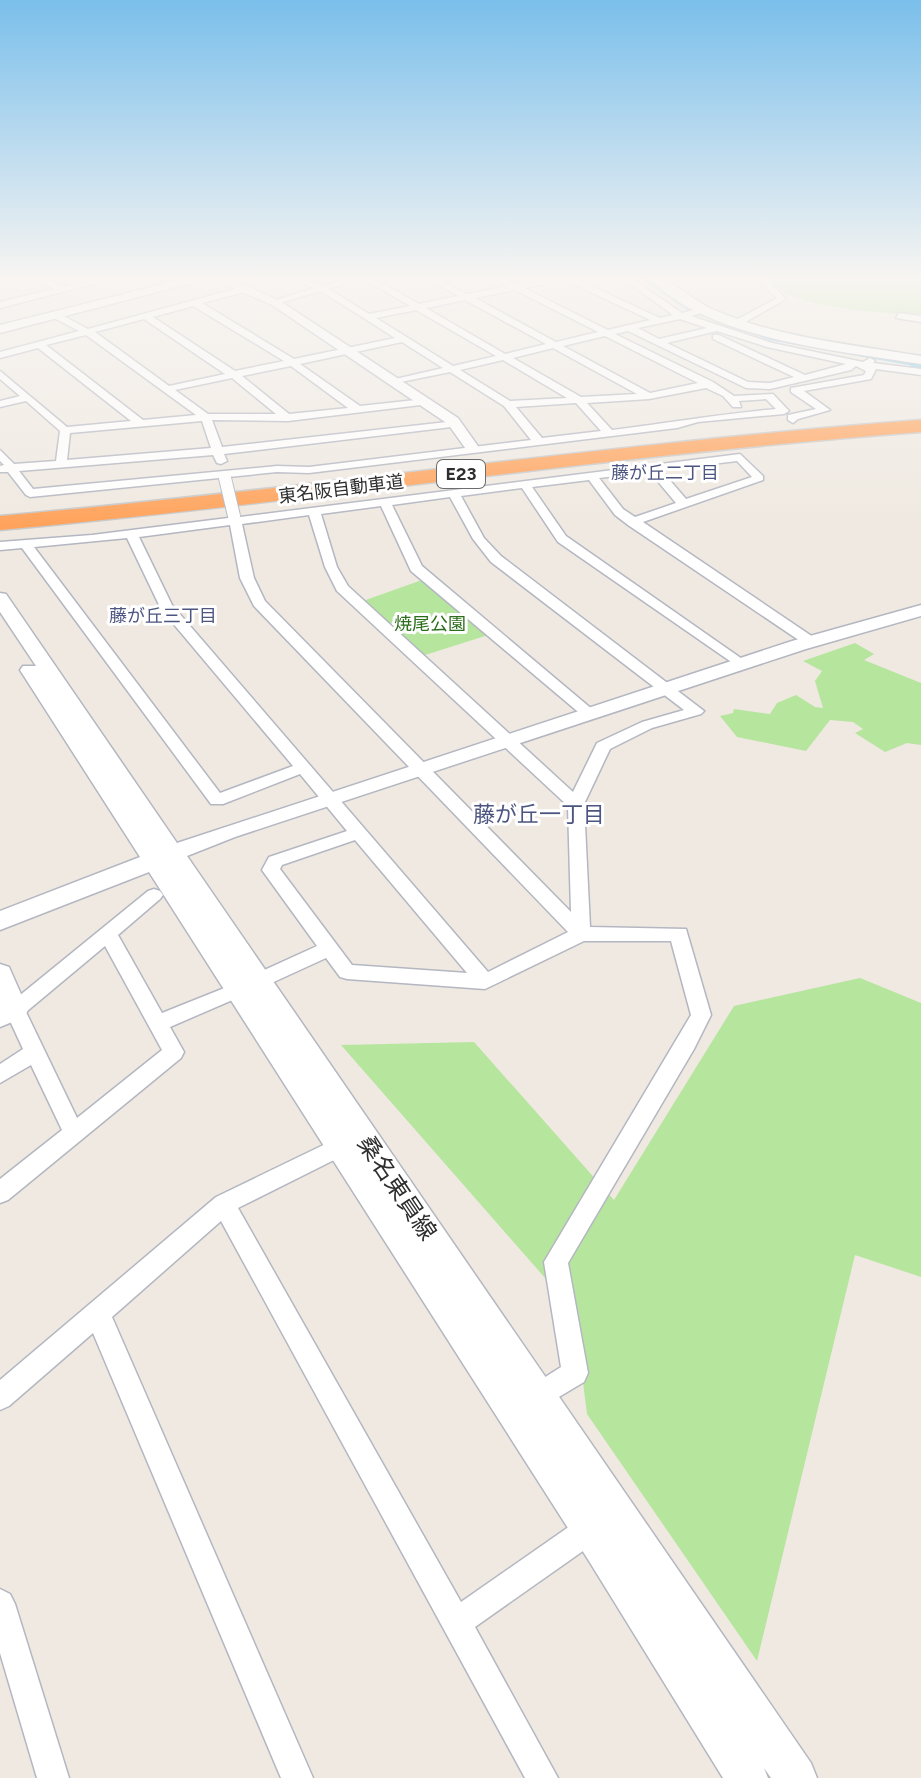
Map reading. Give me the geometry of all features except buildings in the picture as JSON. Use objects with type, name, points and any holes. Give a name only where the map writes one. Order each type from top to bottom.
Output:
[{"type":"highway","name":"東名阪自動車道","points":[[0,515],[248,493],[692,438],[920,421]]},
{"type":"highway","name":"東名阪自動車道","points":[[0,523],[264,499],[696,445],[920,421]]},
{"type":"street","points":[[58,359],[141,423]]},
{"type":"street","points":[[125,359],[206,417],[219,451],[247,578],[259,603],[581,934]]},
{"type":"street","points":[[210,359],[288,418]]},
{"type":"street","points":[[287,359],[359,411]]},
{"type":"street","points":[[167,389],[306,359]]},
{"type":"street","points":[[360,359],[456,424],[473,449]]},
{"type":"street","points":[[435,359],[508,404],[538,441]]},
{"type":"street","points":[[395,382],[495,359]]},
{"type":"street","points":[[507,359],[579,400],[609,433]]},
{"type":"street","points":[[581,359],[649,396]]},
{"type":"street","points":[[659,359],[709,384],[746,414]]},
{"type":"street","points":[[693,359],[746,385],[770,386],[848,368],[869,359]]},
{"type":"street","points":[[762,359],[801,377]]},
{"type":"street","points":[[836,359],[921,372]]},
{"type":"street","points":[[0,453],[5,469],[30,493],[277,469],[309,470],[746,414],[792,417],[825,410],[795,390],[867,377],[872,371],[860,364]]},
{"type":"street","points":[[0,374],[65,430],[206,417],[288,418],[425,402]]},
{"type":"street","points":[[508,404],[649,396],[709,384]]},
{"type":"street","points":[[731,399],[769,396],[788,415]]},
{"type":"street","points":[[0,404],[27,398]]},
{"type":"street","points":[[5,469],[219,451],[456,424]]},
{"type":"street","points":[[61,464],[65,430]]},
{"type":"street","points":[[0,546],[131,534],[234,518],[314,511],[740,457],[759,478],[632,522]]},
{"type":"street","points":[[652,467],[683,504]]},
{"type":"street","points":[[591,475],[619,512],[632,522],[811,642]]},
{"type":"street","points":[[524,483],[562,539],[740,664]]},
{"type":"street","points":[[454,493],[490,554],[696,711],[609,740],[603,746],[576,804],[581,934]]},
{"type":"street","points":[[385,502],[416,568],[588,713]]},
{"type":"street","points":[[314,511],[331,567],[342,588],[576,804]]},
{"type":"street","points":[[131,534],[166,606],[485,982]]},
{"type":"street","points":[[26,545],[217,800],[302,768]]},
{"type":"street","points":[[0,598],[105,754],[106,767],[165,857]]},
{"type":"street","points":[[0,921],[327,798],[740,664],[921,610]]},
{"type":"street","name":"桑名東員線","points":[[0,624],[165,857],[247,986],[340,1146],[590,1529],[747,1778]]},
{"type":"street","points":[[358,833],[275,861],[271,870],[347,972],[485,982],[581,934],[679,934],[701,1015],[556,1262],[575,1373],[537,1397]]},
{"type":"street","points":[[8,1014],[154,895]]},
{"type":"street","points":[[0,1193],[174,1052],[107,933]]},
{"type":"street","points":[[159,1023],[329,949]]},
{"type":"street","points":[[0,974],[8,1014],[36,1051],[74,1133]]},
{"type":"street","name":"桑名東員線","points":[[247,986],[537,1397],[796,1778]]},
{"type":"street","points":[[0,1075],[36,1051]]},
{"type":"street","points":[[0,1397],[224,1204],[340,1146]]},
{"type":"street","points":[[224,1204],[542,1778]]},
{"type":"street","points":[[98,1314],[297,1778]]},
{"type":"street","points":[[456,1623],[590,1529]]},
{"type":"street","points":[[0,1604],[53,1778]]},
{"type":"green space","name":"焼尾公園","points":[[422,580],[485,636],[422,656],[363,601]]},
{"type":"green space","points":[[855,643],[874,654],[864,660],[921,683],[921,745],[907,743],[885,752],[855,733],[863,729],[853,722],[830,720],[806,751],[737,737],[720,716],[733,713],[734,709],[770,714],[777,703],[796,695],[815,707],[823,708],[815,681],[822,671],[803,661]]},
{"type":"green space","points":[[860,978],[921,1003],[921,1277],[855,1255],[757,1661],[587,1414],[574,1311],[341,1045],[474,1042],[614,1200],[734,1006]]},
{"type":"waterway","points":[[883,359],[917,365]]},
{"type":"waterway","points":[[917,365],[921,366]]},
{"type":"district","name":"藤が丘二丁目","points":[[665,473]]},
{"type":"district","name":"藤が丘三丁目","points":[[163,616]]},
{"type":"district","name":"藤が丘一丁目","points":[[539,814]]}]
